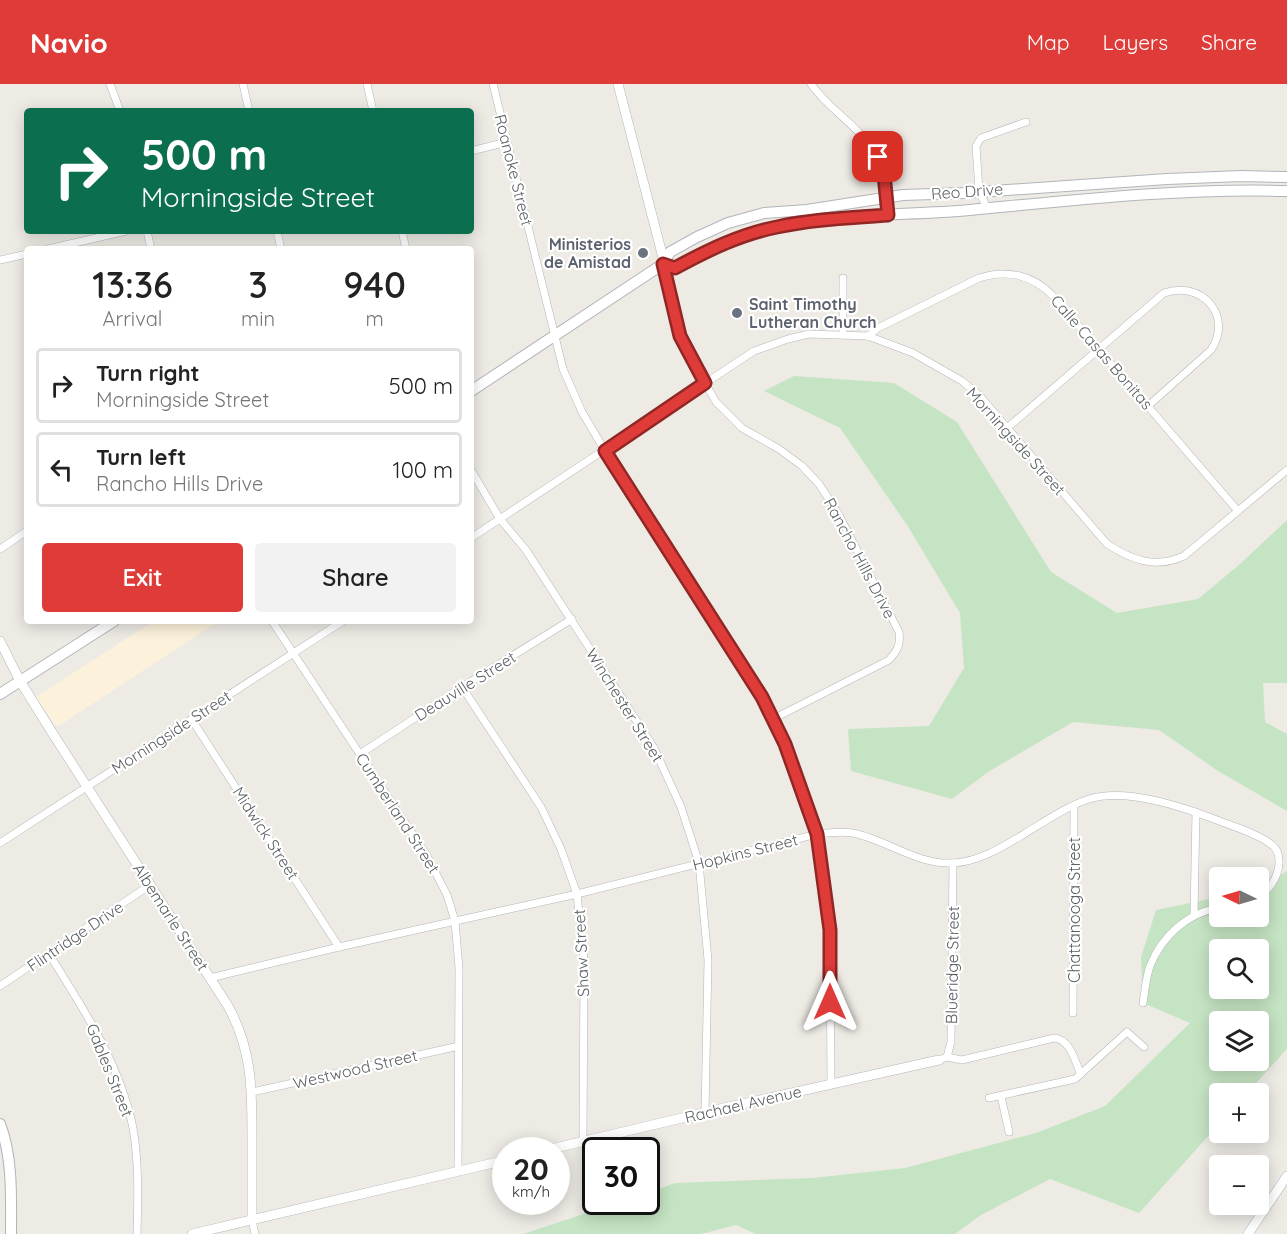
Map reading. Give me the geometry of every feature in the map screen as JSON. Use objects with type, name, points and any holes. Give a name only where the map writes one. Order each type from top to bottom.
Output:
[{"type":"main road","name":"Reo Drive","points":[[474,389],[663,264],[670,252],[728,223],[764,213],[807,210],[887,197],[1167,179],[1287,177]]},
{"type":"main road","name":"Reo Drive","points":[[663,264],[675,268],[735,239],[777,227],[810,221],[1176,192],[1243,189],[1287,191]]},
{"type":"main road","points":[[0,694],[109,624]]},
{"type":"main road","points":[[0,1124],[11,1188],[10,1234]]},
{"type":"street","points":[[110,84],[119,108]]},
{"type":"street","points":[[243,84],[248,108]]},
{"type":"street","points":[[367,84],[372,108]]},
{"type":"street","name":"Roanoke Street","points":[[494,84],[563,369],[582,412],[605,451],[757,689],[785,744],[817,834],[830,930],[831,1084]]},
{"type":"street","name":"Rancho Hills Drive","points":[[618,84],[680,336],[716,402],[742,428],[779,449],[802,466],[819,484],[839,515],[899,632],[900,640],[897,651],[889,660],[773,719]]},
{"type":"street","points":[[811,84],[820,97],[844,119],[878,157],[884,174],[888,215]]},
{"type":"street","points":[[987,208],[979,191],[975,146],[981,138],[1026,122]]},
{"type":"street","points":[[474,150],[507,142]]},
{"type":"street","points":[[61,246],[113,234]]},
{"type":"street","points":[[0,260],[24,255]]},
{"type":"street","name":"Calle Casas Bonitas","points":[[868,336],[878,328],[979,278],[1002,273],[1026,277],[1041,285],[1053,296],[1238,511]]},
{"type":"street","points":[[843,278],[843,335]]},
{"type":"street","points":[[1007,428],[1164,294],[1175,290],[1186,290],[1198,294],[1209,302],[1219,321],[1219,333],[1215,345],[1148,406]]},
{"type":"street","name":"Morningside Street","points":[[474,536],[754,351],[809,334],[868,336],[913,353],[962,381],[979,395],[1107,544],[1128,557],[1146,562],[1178,559],[1184,556],[1287,471]]},
{"type":"street","name":"Winchester Street","points":[[474,475],[500,519],[526,550],[572,619],[654,748],[681,807],[699,863],[708,960],[705,1113]]},
{"type":"street","points":[[0,549],[24,533]]},
{"type":"street","name":"Deauville Street","points":[[360,754],[572,619]]},
{"type":"street","name":"Cumberland Street","points":[[274,624],[432,862],[447,895],[455,921],[459,968],[458,1171]]},
{"type":"street","name":"Morningside Street","points":[[0,843],[338,624]]},
{"type":"street","name":"Albemarle Street","points":[[0,641],[20,681],[228,1006],[241,1034],[250,1065],[252,1092],[252,1220]]},
{"type":"street","name":"Shaw Street","points":[[462,687],[541,807],[561,849],[577,894],[584,961],[583,1137]]},
{"type":"street","name":"Midwick Street","points":[[192,720],[339,947]]},
{"type":"street","name":"Hopkins Street","points":[[210,978],[577,894],[817,834],[854,833],[928,860],[953,863],[971,860],[1001,848],[1074,807],[1095,798],[1126,795],[1196,812],[1255,835],[1276,848],[1280,862],[1276,877],[1269,888]]},
{"type":"street","name":"Chattanooga Street","points":[[1073,1013],[1074,807]]},
{"type":"street","points":[[1194,915],[1196,812]]},
{"type":"street","name":"Blueridge Street","points":[[943,1058],[950,1051],[951,1042],[953,863]]},
{"type":"street","name":"Flintridge Drive","points":[[0,986],[150,885]]},
{"type":"street","points":[[1143,1003],[1150,966],[1162,945],[1174,929],[1185,920],[1209,909]]},
{"type":"street","name":"Gables Street","points":[[49,954],[99,1036],[124,1098],[132,1127],[138,1169],[137,1234]]},
{"type":"street","points":[[989,1098],[1075,1079],[1127,1032],[1144,1047]]},
{"type":"street","points":[[943,1058],[962,1060],[1054,1038],[1062,1039],[1067,1043],[1081,1074]]},
{"type":"street","name":"Westwood Street","points":[[252,1092],[459,1046]]},
{"type":"street","name":"Rachael Avenue","points":[[604,1137],[943,1058]]},
{"type":"street","points":[[1001,1096],[1009,1132]]},
{"type":"street","points":[[192,1234],[492,1163]]},
{"type":"street","points":[[1248,1234],[1287,1176]]},
{"type":"street","points":[[252,1220],[255,1234]]},
{"type":"shaded area","points":[[149,624],[214,624],[57,727],[36,697]]},
{"type":"green space","points":[[794,376],[894,383],[957,422],[1051,572],[1117,613],[1198,599],[1287,520],[1287,683],[1263,683],[1265,722],[1287,734],[1287,811],[1218,771],[1159,730],[1073,722],[988,772],[952,799],[851,771],[848,729],[929,726],[964,668],[960,613],[907,525],[840,428],[764,391]]},
{"type":"green space","points":[[1287,871],[1287,1049],[1269,1069],[1269,1011],[1209,1011],[1209,1071],[1267,1071],[1256,1083],[1209,1083],[1209,1135],[1139,1213],[1050,1179],[981,1215],[955,1234],[756,1234],[736,1225],[701,1234],[523,1234],[582,1215],[660,1215],[660,1188],[675,1183],[813,1178],[905,1168],[1036,1133],[1105,1106],[1190,1023],[1143,1003],[1141,957],[1156,910],[1209,899],[1209,927],[1269,927],[1269,883]]},
{"type":"place","name":"Ministerios de Amistad","points":[[643,253]]},
{"type":"place","name":"Saint Timothy Lutheran Church","points":[[737,313]]},
{"type":"route","points":[[830,1002],[830,930],[817,834],[785,744],[762,697],[605,451],[705,383],[680,336],[669,281],[663,264],[675,268],[735,239],[777,227],[810,221],[888,215],[884,174],[878,157]]}]
